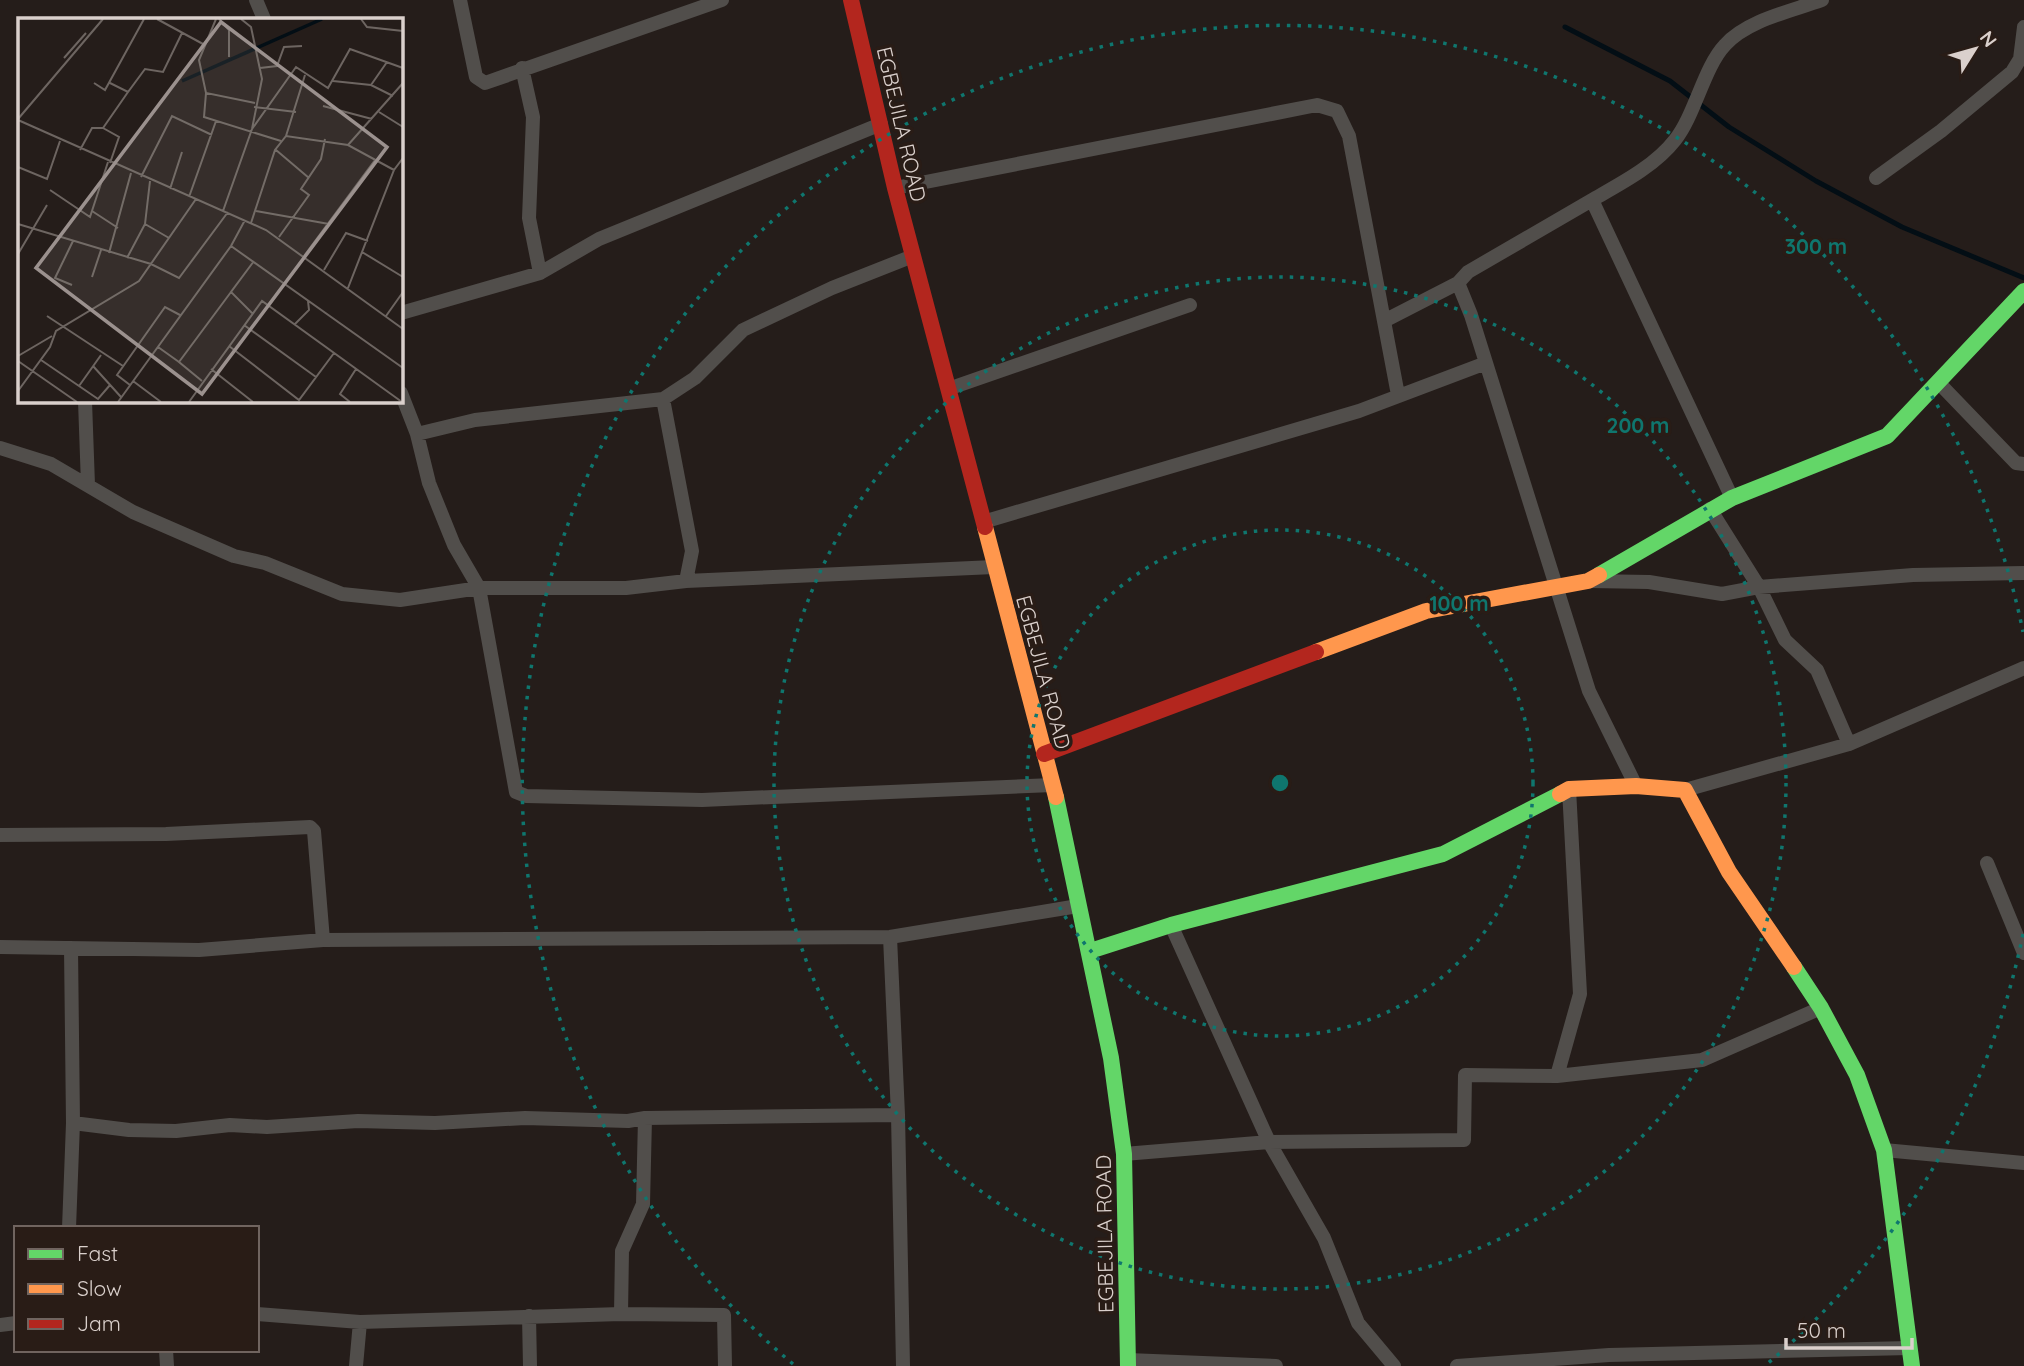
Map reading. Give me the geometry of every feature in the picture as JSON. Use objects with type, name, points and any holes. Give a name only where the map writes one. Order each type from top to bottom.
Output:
[{"type":"street","points":[[256,0],[264,18]]},
{"type":"street","points":[[460,0],[475,78],[485,82],[722,0]]},
{"type":"street","name":"EGBEJILA ROAD","points":[[851,0],[895,188],[1053,785],[1090,951],[1111,1058],[1125,1154],[1128,1363]]},
{"type":"street","points":[[1384,321],[1458,283],[1468,272],[1621,184],[1675,140],[1724,45],[1740,33],[1774,17],[1822,0]]},
{"type":"street","points":[[1877,178],[1941,131],[2012,72],[2020,59],[2024,27]]},
{"type":"street","points":[[522,68],[533,117],[529,218],[540,273]]},
{"type":"street","points":[[895,188],[1317,105],[1337,111],[1349,136],[1398,395]]},
{"type":"street","points":[[402,313],[540,273],[598,239],[881,124]]},
{"type":"street","points":[[1592,200],[1732,498]]},
{"type":"street","points":[[416,434],[475,419],[587,410],[663,399],[695,378],[743,330],[832,288],[913,256]]},
{"type":"street","points":[[1458,283],[1486,363],[1589,691],[1636,786]]},
{"type":"street","points":[[1588,581],[1732,498],[1887,436],[2024,291]]},
{"type":"street","points":[[947,389],[1190,305]]},
{"type":"street","points":[[983,522],[1359,411],[1486,363]]},
{"type":"street","points":[[1938,382],[2016,463],[2024,464]]},
{"type":"street","points":[[402,396],[416,434],[429,484],[454,545],[479,588],[516,792],[526,796],[702,800],[1053,785]]},
{"type":"street","points":[[663,399],[692,551],[686,581]]},
{"type":"street","points":[[85,402],[88,485]]},
{"type":"street","points":[[0,448],[51,464],[133,512],[234,556],[265,563],[342,594],[400,600],[479,588],[626,588],[686,581],[994,567]]},
{"type":"street","points":[[1710,509],[1759,587],[1785,640],[1816,670],[1849,744]]},
{"type":"street","points":[[1044,754],[1426,611],[1557,585],[1588,581],[1649,582],[1722,594],[1759,587],[1913,575],[2024,573]]},
{"type":"street","points":[[1090,951],[1171,925],[1443,854],[1569,789],[1636,786],[1685,790],[1849,744],[2024,668]]},
{"type":"street","points":[[1557,1076],[1580,994],[1569,789]]},
{"type":"street","points":[[1685,790],[1729,872],[1821,1008],[1857,1075],[1884,1150],[1912,1366]]},
{"type":"street","points":[[0,835],[166,834],[310,827],[314,831],[323,940]]},
{"type":"street","points":[[1987,863],[2024,953]]},
{"type":"street","points":[[0,947],[199,950],[323,940],[890,937],[1078,906]]},
{"type":"street","points":[[1171,925],[1269,1142],[1324,1238],[1358,1323],[1394,1366]]},
{"type":"street","points":[[890,937],[898,1115],[903,1366]]},
{"type":"street","points":[[69,1226],[73,1123],[71,948]]},
{"type":"street","points":[[1125,1154],[1269,1142],[1464,1140],[1465,1075],[1557,1076],[1702,1060],[1821,1008]]},
{"type":"street","points":[[73,1123],[176,1131],[230,1125],[267,1127],[358,1121],[435,1123],[525,1118],[628,1121],[645,1118],[898,1115]]},
{"type":"street","points":[[621,1314],[622,1251],[643,1204],[645,1118]]},
{"type":"street","points":[[1884,1150],[2024,1163]]},
{"type":"street","points":[[259,1314],[360,1322],[621,1314],[724,1315],[725,1366]]},
{"type":"street","points":[[528,1316],[530,1366]]},
{"type":"street","points":[[356,1366],[360,1322]]},
{"type":"street","points":[[1457,1366],[1609,1355],[1910,1348]]},
{"type":"street","points":[[1128,1363],[1276,1366]]},
{"type":"waterway","points":[[1565,27],[1670,81],[1729,127],[1816,181],[1902,227],[2024,278]]},
{"type":"traffic: fast","points":[[1599,575],[1732,498],[1887,436],[2024,291]]},
{"type":"traffic: fast","points":[[1090,951],[1171,925],[1443,854],[1560,794]]},
{"type":"traffic: fast","points":[[1056,797],[1111,1058],[1124,1154],[1128,1366]]},
{"type":"traffic: fast","points":[[1794,967],[1821,1008],[1857,1075],[1884,1150],[1912,1366]]},
{"type":"traffic: slow","points":[[985,527],[1056,797]]},
{"type":"traffic: slow","points":[[1316,652],[1426,611],[1588,581],[1599,575]]},
{"type":"traffic: slow","points":[[1560,794],[1569,789],[1636,786],[1685,790],[1729,872],[1794,967]]},
{"type":"traffic: jam","points":[[851,0],[895,188],[985,527]]},
{"type":"traffic: jam","points":[[1044,754],[1316,652]]}]
